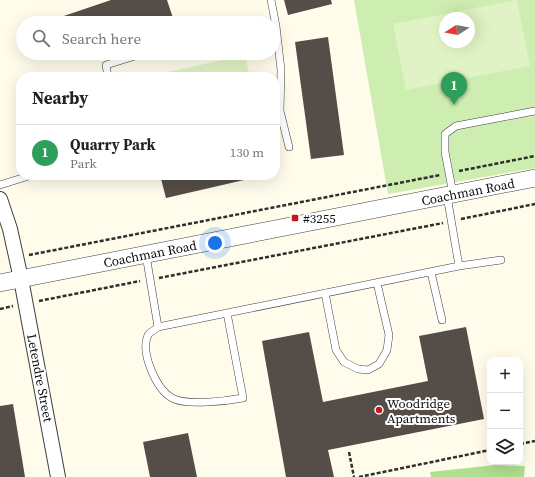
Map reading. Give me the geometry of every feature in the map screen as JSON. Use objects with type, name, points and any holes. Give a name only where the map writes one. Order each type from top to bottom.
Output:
[{"type":"street","name":"Coachman Road","points":[[0,283],[535,178]]},
{"type":"street","name":"Letendre Street","points":[[0,199],[10,228],[21,279],[58,477]]},
{"type":"lane","points":[[270,0],[273,16]]},
{"type":"lane","points":[[107,72],[106,66],[124,60]]},
{"type":"lane","points":[[280,60],[281,70],[280,84]]},
{"type":"lane","points":[[459,266],[451,221],[449,173],[445,152],[444,134],[456,126],[535,111]]},
{"type":"lane","points":[[280,118],[289,147]]},
{"type":"lane","points":[[0,185],[16,180]]},
{"type":"lane","points":[[146,255],[158,328]]},
{"type":"lane","points":[[227,313],[243,398],[222,402],[194,402],[172,399],[161,387],[149,368],[145,343],[149,334],[158,328],[227,313],[459,266],[501,260]]},
{"type":"lane","points":[[431,272],[442,320]]},
{"type":"lane","points":[[326,293],[336,350],[344,362],[358,370],[368,370],[379,364],[387,350],[389,335],[377,283]]},
{"type":"path","points":[[16,257],[535,156]]},
{"type":"path","points":[[0,309],[535,204]]},
{"type":"path","points":[[523,443],[535,441]]},
{"type":"path","points":[[360,477],[487,451]]},
{"type":"path","points":[[349,452],[354,477]]},
{"type":"green space","points":[[354,0],[535,0],[535,168],[388,194]]},
{"type":"green space","points":[[517,0],[530,66],[406,90],[393,24],[439,15],[439,48],[475,48],[475,12],[455,12]]},
{"type":"green space","points":[[222,60],[246,60],[249,72],[168,72]]},
{"type":"green space","points":[[495,465],[525,466],[524,477],[431,477],[430,472]]},
{"type":"building","points":[[111,0],[167,0],[172,16],[64,16]]},
{"type":"building","points":[[284,0],[331,0],[332,4],[288,15]]},
{"type":"building","points":[[328,37],[344,155],[311,159],[295,42]]},
{"type":"building","points":[[161,180],[244,180],[166,198]]},
{"type":"building","name":"Woodridge Apartments","points":[[466,327],[484,419],[328,450],[334,477],[286,477],[262,341],[309,332],[323,402],[428,381],[419,336]]},
{"type":"building","points":[[13,404],[25,477],[0,477],[0,406]]},
{"type":"building","points":[[188,433],[197,477],[150,477],[143,442]]},
{"type":"place","name":"Quarry Park","points":[[454,105]]},
{"type":"place","name":"#3255","points":[[295,218]]},
{"type":"place","name":"Woodridge Apartments","points":[[379,410]]}]
